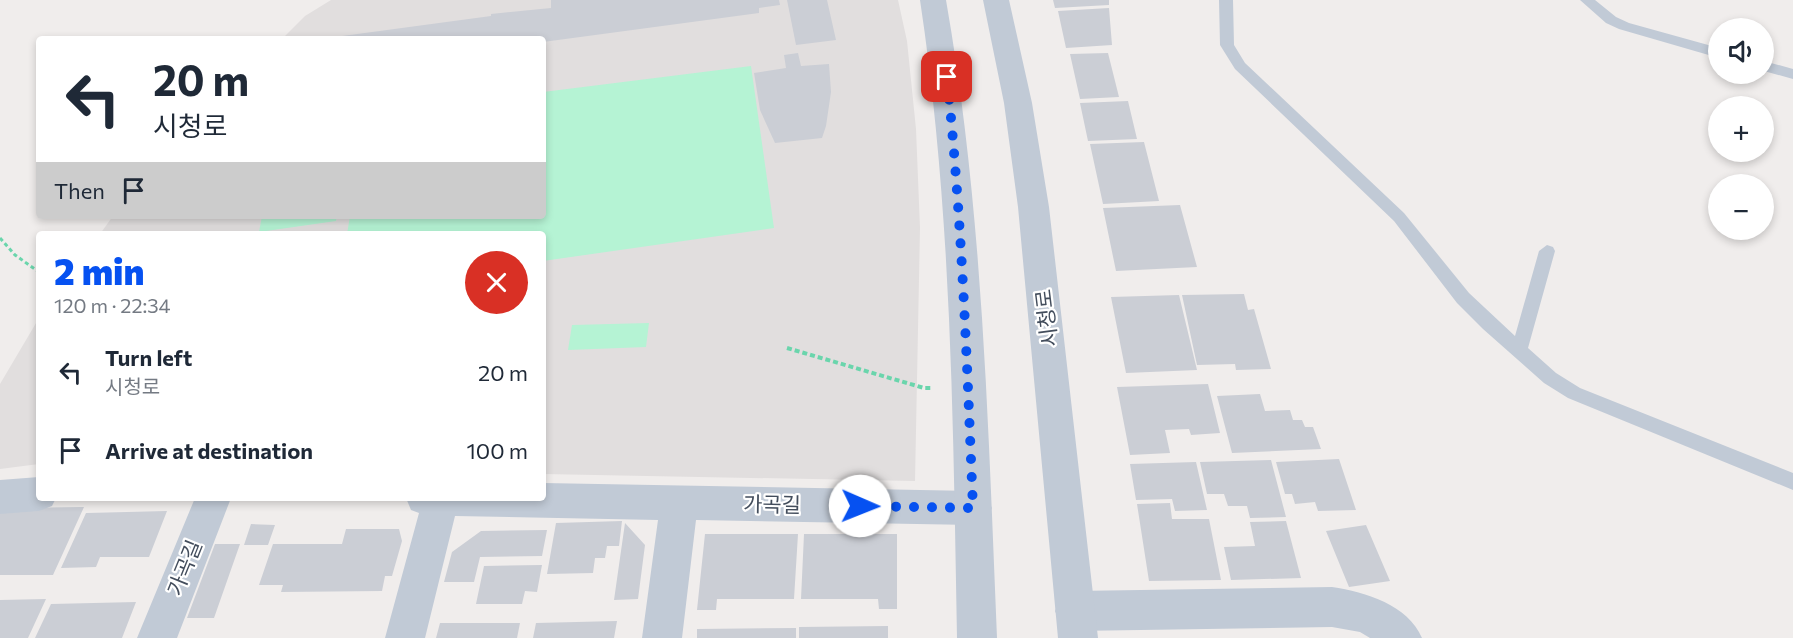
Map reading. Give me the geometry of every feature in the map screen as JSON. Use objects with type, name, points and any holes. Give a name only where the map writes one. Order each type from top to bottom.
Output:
[{"type":"street","points":[[933,0],[947,77],[957,170],[977,638]]},
{"type":"street","name":"시청로","points":[[996,0],[1005,35],[1035,223],[1055,390],[1077,624]]},
{"type":"street","points":[[0,497],[36,494]]},
{"type":"street","name":"가곡길","points":[[157,638],[212,501]]},
{"type":"street","points":[[405,638],[440,501]]},
{"type":"street","name":"가곡길","points":[[546,501],[973,508]]},
{"type":"street","points":[[663,638],[679,504]]},
{"type":"street","points":[[1077,624],[1332,607],[1359,610],[1385,622],[1402,638]]},
{"type":"lane","points":[[1226,0],[1227,45],[1239,66],[1400,217],[1463,298],[1550,378],[1574,393],[1793,482]]},
{"type":"lane","points":[[1587,0],[1603,14],[1624,26],[1708,50]]},
{"type":"lane","points":[[1774,69],[1793,74]]},
{"type":"lane","points":[[1519,351],[1547,251]]},
{"type":"path","points":[[0,238],[15,255],[36,270]]},
{"type":"path","points":[[787,348],[924,388]]},
{"type":"shaded area","points":[[331,0],[898,0],[907,41],[916,129],[920,228],[915,481],[546,474],[546,231],[102,231],[111,219],[546,219],[546,36],[285,36],[305,16]]},
{"type":"shaded area","points":[[36,323],[36,464],[0,469],[0,384]]},
{"type":"green space","points":[[751,66],[774,228],[546,261],[546,231],[348,231],[350,219],[546,219],[546,92]]},
{"type":"green space","points":[[261,219],[336,219],[336,221],[259,231]]},
{"type":"green space","points":[[649,323],[646,347],[568,350],[572,325]]},
{"type":"building","points":[[551,0],[779,0],[780,5],[759,8],[759,13],[546,42],[546,36],[342,36],[491,16],[491,14],[551,8]]},
{"type":"building","points":[[787,0],[827,0],[836,40],[796,45]]},
{"type":"building","points":[[1053,0],[1109,0],[1109,5],[1055,8]]},
{"type":"building","points":[[1109,8],[1112,45],[1066,48],[1058,11]]},
{"type":"building","points":[[798,53],[801,66],[829,64],[831,92],[826,126],[822,138],[775,143],[760,110],[754,73],[786,68],[784,55]]},
{"type":"building","points":[[1108,53],[1119,97],[1080,99],[1070,54]]},
{"type":"building","points":[[1128,101],[1137,139],[1088,141],[1080,103]]},
{"type":"building","points":[[1144,142],[1159,201],[1103,204],[1090,144]]},
{"type":"building","points":[[1180,205],[1197,267],[1116,271],[1103,208]]},
{"type":"building","points":[[1244,294],[1248,310],[1254,309],[1271,369],[1236,370],[1235,364],[1197,365],[1182,295]]},
{"type":"building","points":[[1179,295],[1197,370],[1126,373],[1111,297]]},
{"type":"building","points":[[1208,384],[1220,433],[1191,435],[1189,429],[1165,430],[1170,453],[1130,455],[1117,387]]},
{"type":"building","points":[[1260,394],[1265,411],[1290,410],[1293,420],[1302,420],[1305,427],[1313,427],[1321,449],[1232,453],[1217,396]]},
{"type":"building","points":[[1339,459],[1356,510],[1318,511],[1315,502],[1295,504],[1292,494],[1285,494],[1276,462]]},
{"type":"building","points":[[1271,460],[1286,517],[1250,518],[1247,506],[1228,506],[1224,494],[1207,494],[1200,462]]},
{"type":"building","points":[[1196,462],[1207,510],[1175,511],[1172,499],[1136,500],[1130,464]]},
{"type":"building","points":[[1170,503],[1172,519],[1209,519],[1221,580],[1149,581],[1137,504]]},
{"type":"building","points":[[84,507],[53,575],[0,575],[0,514],[11,508]]},
{"type":"building","points":[[167,511],[149,557],[100,557],[96,567],[61,568],[86,513]]},
{"type":"building","points":[[622,521],[619,546],[607,546],[605,558],[595,558],[593,573],[547,574],[556,523]]},
{"type":"building","points":[[1286,521],[1301,578],[1231,580],[1224,547],[1255,546],[1250,522]]},
{"type":"building","points":[[625,523],[645,545],[638,599],[614,600]]},
{"type":"building","points":[[251,524],[275,525],[268,545],[244,545]]},
{"type":"building","points":[[1366,525],[1390,581],[1349,587],[1326,531]]},
{"type":"building","points":[[346,529],[399,529],[402,541],[392,576],[385,576],[382,591],[281,592],[283,585],[259,585],[273,544],[342,544]]},
{"type":"building","points":[[547,530],[542,556],[480,557],[474,582],[444,582],[452,552],[481,531]]},
{"type":"building","points":[[705,534],[798,534],[794,599],[717,599],[716,610],[697,610]]},
{"type":"building","points":[[804,534],[897,534],[897,609],[879,609],[878,599],[801,599]]},
{"type":"building","points":[[215,544],[240,544],[214,618],[187,618]]},
{"type":"building","points":[[542,565],[537,592],[525,591],[522,604],[476,604],[484,566]]},
{"type":"building","points":[[46,599],[28,638],[0,638],[0,600]]},
{"type":"building","points":[[136,602],[122,638],[35,638],[51,604]]},
{"type":"building","points":[[617,621],[614,638],[533,638],[536,623]]},
{"type":"building","points":[[440,623],[520,623],[517,638],[436,638]]},
{"type":"building","points":[[888,626],[888,638],[799,638],[799,627]]},
{"type":"building","points":[[796,628],[796,638],[697,638],[697,629]]},
{"type":"route","points":[[860,506],[973,508],[964,273],[957,170],[947,77]]}]
